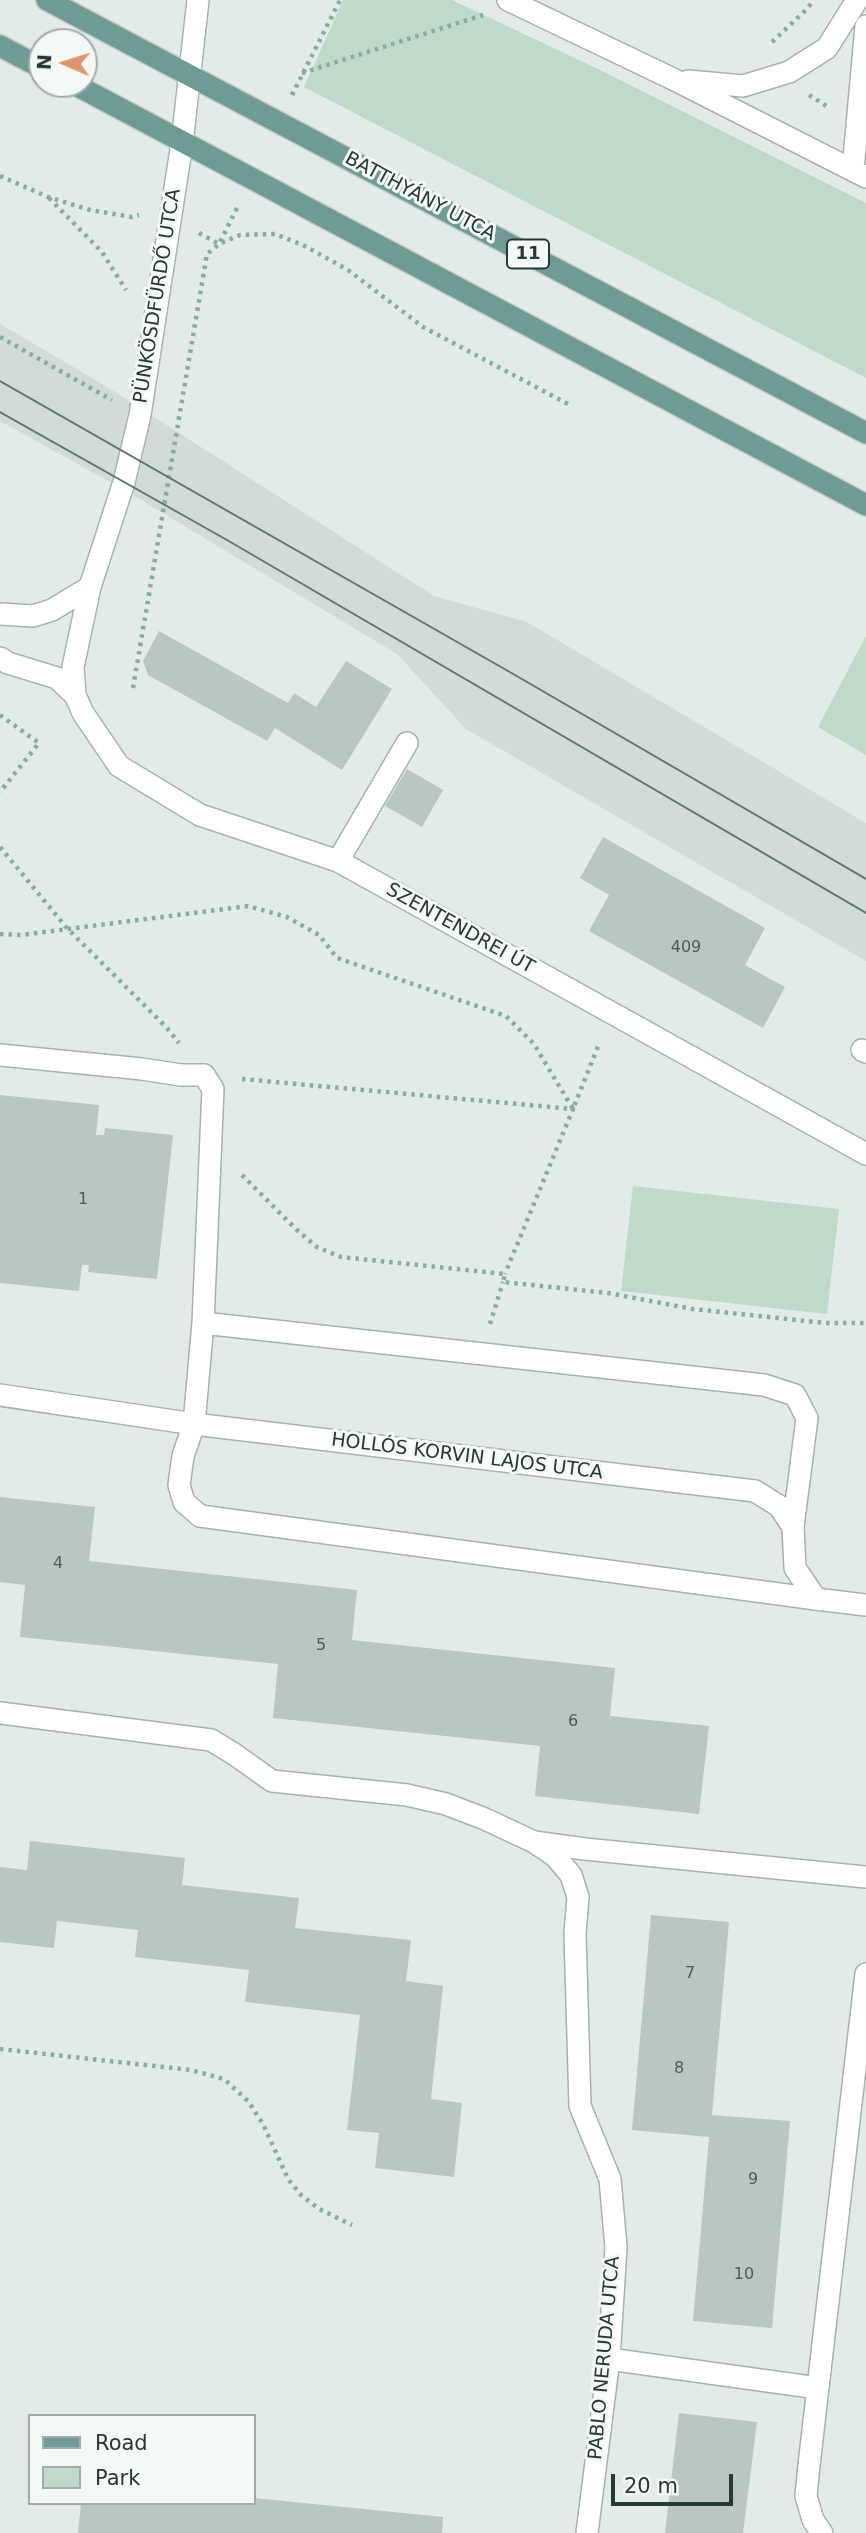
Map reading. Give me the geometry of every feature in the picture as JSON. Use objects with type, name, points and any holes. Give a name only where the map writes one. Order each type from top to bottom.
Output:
[{"type":"main road","name":"BATTHYÁNY UTCA","points":[[47,0],[866,433]]},
{"type":"main road","points":[[0,46],[28,61]]},
{"type":"main road","points":[[98,97],[864,501]]},
{"type":"street","name":"PÜNKÖSDFÜRDŐ UTCA","points":[[75,695],[73,667],[90,587],[124,482],[140,415],[182,143],[198,0]]},
{"type":"street","points":[[675,80],[743,86],[789,72],[827,48],[856,0]]},
{"type":"street","points":[[513,2],[860,174],[866,26]]},
{"type":"street","points":[[0,614],[33,616],[52,610],[90,587]]},
{"type":"street","points":[[0,658],[57,678],[75,695]]},
{"type":"street","name":"SZENTENDREI ÚT","points":[[75,695],[83,713],[119,766],[200,815],[338,861],[866,1154]]},
{"type":"street","points":[[338,861],[407,743]]},
{"type":"street","points":[[0,1055],[181,1075],[204,1075],[213,1089],[203,1323],[194,1424],[183,1456],[179,1485],[184,1503],[200,1516],[866,1605]]},
{"type":"street","points":[[203,1323],[764,1385],[795,1395],[807,1418],[793,1527],[794,1568],[816,1599]]},
{"type":"street","name":"HOLLÓS KORVIN LAJOS UTCA","points":[[0,1395],[194,1424],[755,1491],[779,1506],[793,1527]]},
{"type":"street","name":"PABLO NERUDA UTCA","points":[[0,1713],[211,1740],[272,1782],[433,1801],[485,1819],[534,1842],[555,1856],[571,1874],[578,1897],[575,1933],[580,2106],[610,2179],[616,2247],[608,2359],[587,2533]]},
{"type":"street","points":[[534,1842],[866,1877]]},
{"type":"street","points":[[822,2533],[813,2520],[806,2496],[866,1974]]},
{"type":"street","points":[[608,2359],[818,2388]]},
{"type":"path","points":[[770,43],[814,0]]},
{"type":"path","points":[[302,73],[513,2]]},
{"type":"path","points":[[0,176],[48,197],[90,210],[132,217]]},
{"type":"path","points":[[48,197],[102,252],[128,293]]},
{"type":"path","points":[[133,688],[207,254],[219,244],[240,235],[275,234],[305,246],[348,270],[422,327],[568,404]]},
{"type":"path","points":[[0,337],[140,415]]},
{"type":"path","points":[[0,715],[39,743],[0,792]]},
{"type":"path","points":[[0,847],[66,927],[167,1028],[204,1075],[573,1110]]},
{"type":"path","points":[[0,934],[21,934],[248,906],[287,918],[319,935],[337,958],[506,1016],[534,1044],[573,1110]]},
{"type":"path","points":[[480,1355],[505,1274],[599,1044]]},
{"type":"path","points":[[212,1145],[317,1247],[341,1257],[505,1274]]},
{"type":"path","points":[[503,1282],[608,1293],[718,1312],[825,1323],[866,1323]]},
{"type":"path","points":[[0,2049],[191,2070],[224,2079],[248,2101],[288,2179],[301,2194],[319,2209],[352,2225]]},
{"type":"shaded area","points":[[0,324],[104,385],[434,596],[527,622],[866,823],[866,961],[466,729],[397,654],[123,489],[0,421]]},
{"type":"green space","points":[[343,0],[452,0],[598,69],[866,203],[866,378],[304,87]]},
{"type":"green space","points":[[866,636],[866,755],[818,727]]},
{"type":"green space","points":[[633,1186],[839,1209],[827,1314],[621,1291]]},
{"type":"building","points":[[159,631],[288,703],[294,693],[316,707],[346,661],[392,689],[342,770],[275,728],[267,741],[148,675],[143,661]]},
{"type":"building","points":[[407,769],[443,790],[422,827],[385,806]]},
{"type":"building","points":[[603,837],[765,928],[745,965],[785,987],[763,1028],[589,931],[609,895],[580,878]]},
{"type":"building","points":[[0,1095],[99,1105],[96,1135],[104,1135],[105,1128],[173,1135],[157,1279],[88,1272],[89,1265],[82,1265],[79,1291],[0,1283]]},
{"type":"building","points":[[0,1497],[95,1507],[89,1561],[357,1590],[352,1640],[615,1668],[610,1716],[709,1726],[699,1814],[535,1796],[540,1746],[273,1718],[278,1664],[20,1637],[25,1585],[0,1582]]},
{"type":"building","points":[[30,1841],[185,1858],[182,1885],[299,1898],[295,1928],[411,1940],[406,1981],[443,1986],[431,2099],[462,2103],[454,2177],[375,2168],[379,2133],[347,2130],[360,2015],[245,2002],[249,1970],[135,1957],[138,1930],[57,1921],[54,1948],[0,1942],[0,1867],[27,1870]]},
{"type":"building","points":[[651,1915],[729,1922],[712,2115],[790,2121],[772,2328],[693,2321],[709,2137],[632,2130]]},
{"type":"building","points":[[679,2413],[757,2422],[743,2533],[665,2533]]},
{"type":"building","points":[[256,2498],[443,2517],[442,2533],[78,2533],[81,2505],[256,2505]]},
{"type":"tram line","points":[[0,381],[866,879]]},
{"type":"tram line","points":[[0,412],[227,540],[866,913]]}]
